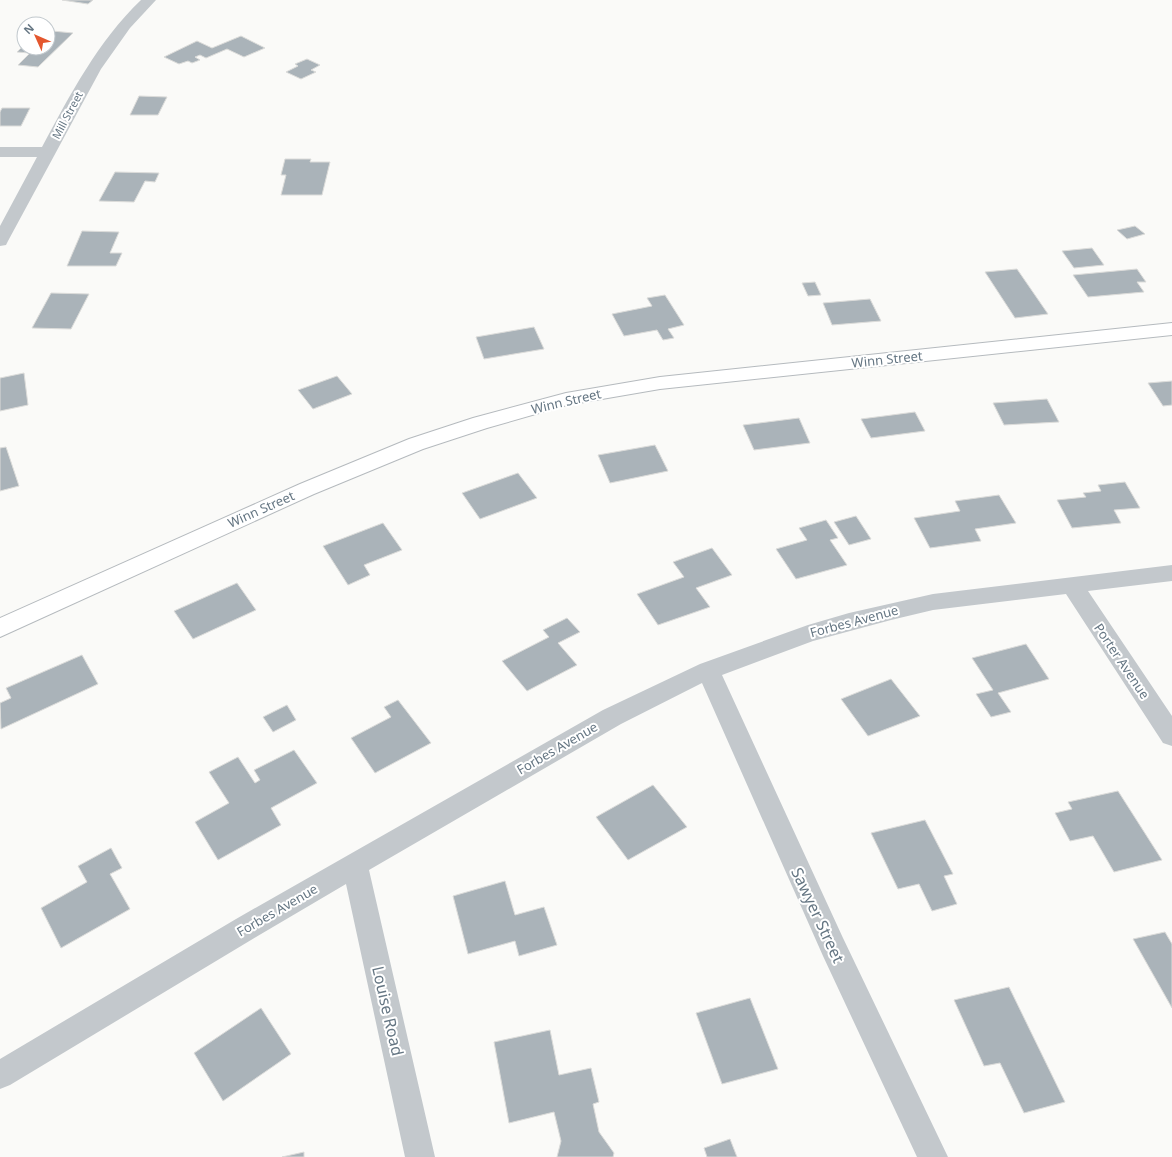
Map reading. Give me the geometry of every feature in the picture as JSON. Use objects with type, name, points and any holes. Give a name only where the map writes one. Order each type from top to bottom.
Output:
[{"type":"main road","name":"Winn Street","points":[[0,628],[307,489],[382,457],[448,432],[552,403],[600,392],[674,382],[1172,329]]},
{"type":"street","name":"Mill Street","points":[[0,241],[90,74],[135,14],[149,0]]},
{"type":"street","points":[[0,152],[47,152]]},
{"type":"street","name":"Forbes Avenue","points":[[0,1075],[239,932],[612,717],[668,688],[708,670],[795,637],[870,615],[933,602],[1172,573]]},
{"type":"street","name":"Porter Avenue","points":[[1072,585],[1172,736]]},
{"type":"street","name":"Sawyer Street","points":[[708,670],[833,947],[933,1157]]},
{"type":"street","name":"Louise Road","points":[[355,865],[420,1157]]},
{"type":"building","points":[[62,0],[93,0],[88,4]]},
{"type":"building","points":[[56,31],[73,33],[56,50]]},
{"type":"building","points":[[241,36],[265,48],[244,57],[227,49],[206,58],[200,55],[195,57],[200,60],[192,63],[188,61],[179,64],[164,57],[197,41],[212,48]]},
{"type":"building","points":[[27,56],[49,56],[38,67],[18,65]]},
{"type":"building","points":[[307,59],[320,65],[311,70],[316,72],[301,79],[286,72],[298,66],[295,64]]},
{"type":"building","points":[[139,96],[167,97],[158,115],[130,115]]},
{"type":"building","points":[[2,108],[30,108],[21,126],[0,126],[0,112]]},
{"type":"building","points":[[285,159],[311,159],[310,162],[330,162],[322,195],[281,195],[286,175],[281,175]]},
{"type":"building","points":[[115,172],[159,173],[155,182],[145,181],[134,202],[99,201]]},
{"type":"building","points":[[1135,226],[1145,234],[1127,239],[1117,230]]},
{"type":"building","points":[[82,231],[119,232],[110,253],[122,253],[116,266],[67,266]]},
{"type":"building","points":[[1092,248],[1104,265],[1074,268],[1062,251]]},
{"type":"building","points":[[1017,269],[1048,314],[1015,318],[985,272]]},
{"type":"building","points":[[1137,269],[1146,282],[1137,282],[1144,292],[1088,297],[1073,275]]},
{"type":"building","points":[[815,282],[821,295],[808,296],[802,283]]},
{"type":"building","points":[[51,293],[89,294],[71,329],[32,328]]},
{"type":"building","points":[[665,295],[684,325],[668,329],[674,338],[663,340],[657,330],[624,336],[612,314],[652,306],[647,298]]},
{"type":"building","points":[[870,299],[881,321],[832,325],[823,303]]},
{"type":"building","points":[[534,327],[544,349],[484,359],[476,337]]},
{"type":"building","points":[[24,373],[28,405],[0,411],[0,378]]},
{"type":"building","points":[[337,376],[352,394],[313,409],[298,390]]},
{"type":"building","points":[[1172,381],[1172,405],[1163,406],[1148,383]]},
{"type":"building","points":[[1047,399],[1059,422],[1004,425],[993,403]]},
{"type":"building","points":[[915,412],[925,431],[871,438],[861,419]]},
{"type":"building","points":[[799,418],[810,443],[754,450],[743,425]]},
{"type":"building","points":[[655,445],[668,471],[610,483],[598,455]]},
{"type":"building","points":[[6,447],[19,486],[0,491],[0,448]]},
{"type":"building","points":[[518,473],[537,498],[480,519],[462,493]]},
{"type":"building","points":[[1125,482],[1140,508],[1114,510],[1121,523],[1072,528],[1057,500],[1086,497],[1083,493],[1101,491],[1098,485]]},
{"type":"building","points":[[999,495],[1016,523],[975,529],[981,541],[930,548],[914,518],[960,511],[955,501]]},
{"type":"building","points":[[856,516],[871,539],[849,545],[834,522]]},
{"type":"building","points":[[826,520],[838,538],[830,540],[847,565],[796,579],[776,549],[807,540],[799,528]]},
{"type":"building","points":[[383,523],[402,550],[364,565],[370,575],[348,585],[323,546]]},
{"type":"building","points":[[712,548],[732,575],[696,588],[710,607],[658,625],[637,594],[684,577],[673,562]]},
{"type":"building","points":[[237,583],[256,610],[193,639],[174,611]]},
{"type":"building","points":[[567,618],[580,632],[558,643],[577,665],[527,691],[502,661],[549,637],[543,630]]},
{"type":"building","points":[[1026,644],[1049,679],[998,693],[1011,712],[991,717],[976,694],[993,690],[972,658]]},
{"type":"building","points":[[82,655],[98,684],[1,729],[0,703],[11,698],[6,688]]},
{"type":"building","points":[[891,679],[920,716],[868,736],[841,699]]},
{"type":"building","points":[[398,700],[431,743],[375,773],[351,738],[391,717],[384,707]]},
{"type":"building","points":[[287,705],[296,720],[273,732],[263,717]]},
{"type":"building","points":[[294,750],[317,783],[271,808],[281,825],[218,860],[195,822],[229,803],[209,772],[238,757],[255,783],[260,780],[254,770]]},
{"type":"building","points":[[653,785],[687,827],[628,860],[596,817]]},
{"type":"building","points":[[1118,791],[1162,860],[1114,872],[1093,836],[1070,841],[1055,813],[1072,809],[1068,802]]},
{"type":"building","points":[[925,820],[953,874],[944,876],[957,904],[932,911],[919,884],[898,889],[871,833]]},
{"type":"building","points":[[111,848],[122,868],[110,874],[130,909],[61,948],[41,908],[87,882],[78,866]]},
{"type":"building","points":[[505,881],[515,915],[544,907],[557,945],[519,956],[515,941],[468,954],[453,896]]},
{"type":"building","points":[[1165,932],[1172,944],[1172,1008],[1133,939]]},
{"type":"building","points":[[1009,987],[1065,1102],[1024,1113],[1000,1063],[984,1066],[954,1000]]},
{"type":"building","points":[[750,998],[778,1069],[722,1084],[696,1013]]},
{"type":"building","points":[[261,1008],[291,1054],[223,1101],[194,1053]]},
{"type":"building","points":[[550,1030],[559,1075],[591,1068],[599,1102],[593,1104],[599,1132],[614,1153],[613,1157],[557,1157],[561,1141],[554,1112],[509,1123],[494,1042]]},
{"type":"building","points":[[730,1139],[737,1157],[707,1157],[704,1148]]},
{"type":"building","points":[[304,1152],[304,1157],[282,1157]]}]
